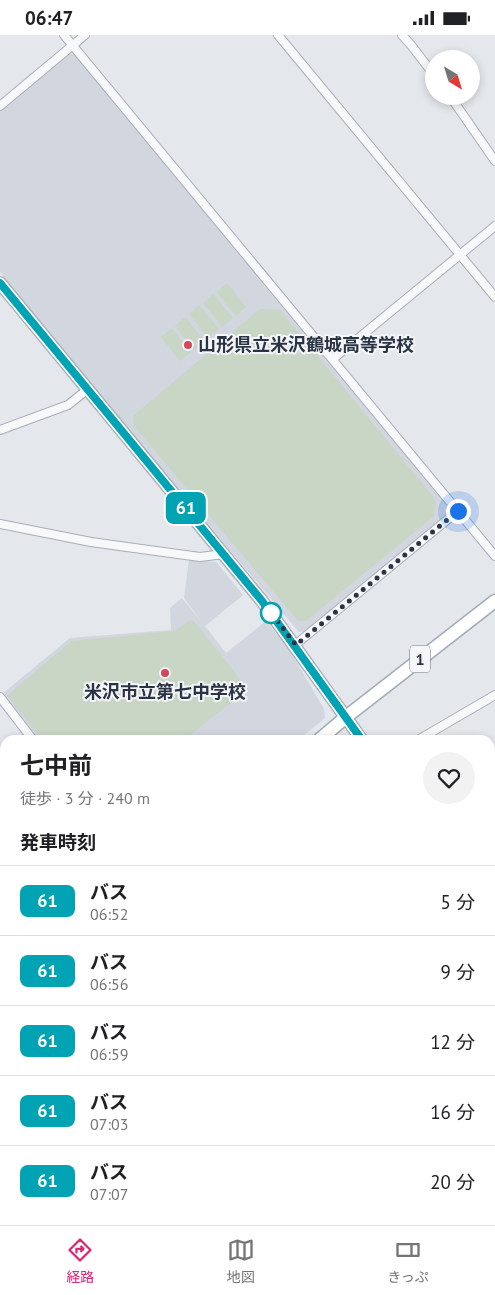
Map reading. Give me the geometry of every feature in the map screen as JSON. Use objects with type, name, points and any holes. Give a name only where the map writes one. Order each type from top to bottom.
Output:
[{"type":"main road","points":[[0,283],[224,554],[296,645],[359,735]]},
{"type":"main road","name":"1","points":[[325,735],[495,601]]},
{"type":"street","points":[[64,35],[495,556]]},
{"type":"street","points":[[0,106],[85,35]]},
{"type":"street","points":[[278,35],[495,297]]},
{"type":"street","points":[[402,35],[425,64]]},
{"type":"street","points":[[457,105],[494,155]]},
{"type":"street","points":[[333,359],[495,226]]},
{"type":"street","points":[[0,430],[68,405],[88,389]]},
{"type":"street","points":[[296,645],[458,511]]},
{"type":"street","points":[[0,524],[91,542],[200,557],[224,554]]},
{"type":"street","points":[[427,735],[495,695]]},
{"type":"street","points":[[0,697],[29,735]]},
{"type":"shaded area","name":"山形県立米沢鶴城高等学校","points":[[69,54],[76,54],[450,506],[449,515],[306,632],[299,632],[118,418],[0,272],[0,111]]},
{"type":"shaded area","name":"米沢市立第七中学校","points":[[189,560],[216,562],[243,595],[205,626],[226,653],[266,621],[289,649],[324,709],[325,718],[304,735],[34,735],[2,694],[70,638],[171,630],[170,608],[182,598],[203,624],[184,598]]},
{"type":"green space","points":[[227,283],[246,307],[236,316],[216,292]]},
{"type":"green space","points":[[213,294],[233,318],[222,327],[203,303]]},
{"type":"green space","points":[[199,305],[219,329],[208,338],[189,314]]},
{"type":"green space","points":[[260,309],[280,310],[436,500],[434,516],[306,621],[298,621],[134,426],[133,416]]},
{"type":"green space","points":[[185,317],[205,341],[194,350],[175,326]]},
{"type":"green space","points":[[172,328],[191,352],[180,361],[161,337]]},
{"type":"green space","name":"米沢市立第七中学校","points":[[190,620],[194,621],[248,689],[190,735],[39,735],[7,696],[71,641],[175,631]]},
{"type":"bus line","name":"61","points":[[0,283],[262,601],[296,645],[359,735]]},
{"type":"place","name":"山形県立米沢鶴城高等学校","points":[[188,345]]},
{"type":"place","name":"米沢市立第七中学校","points":[[165,673]]},
{"type":"route","points":[[271,613],[269,610],[296,645],[458,511]]}]
